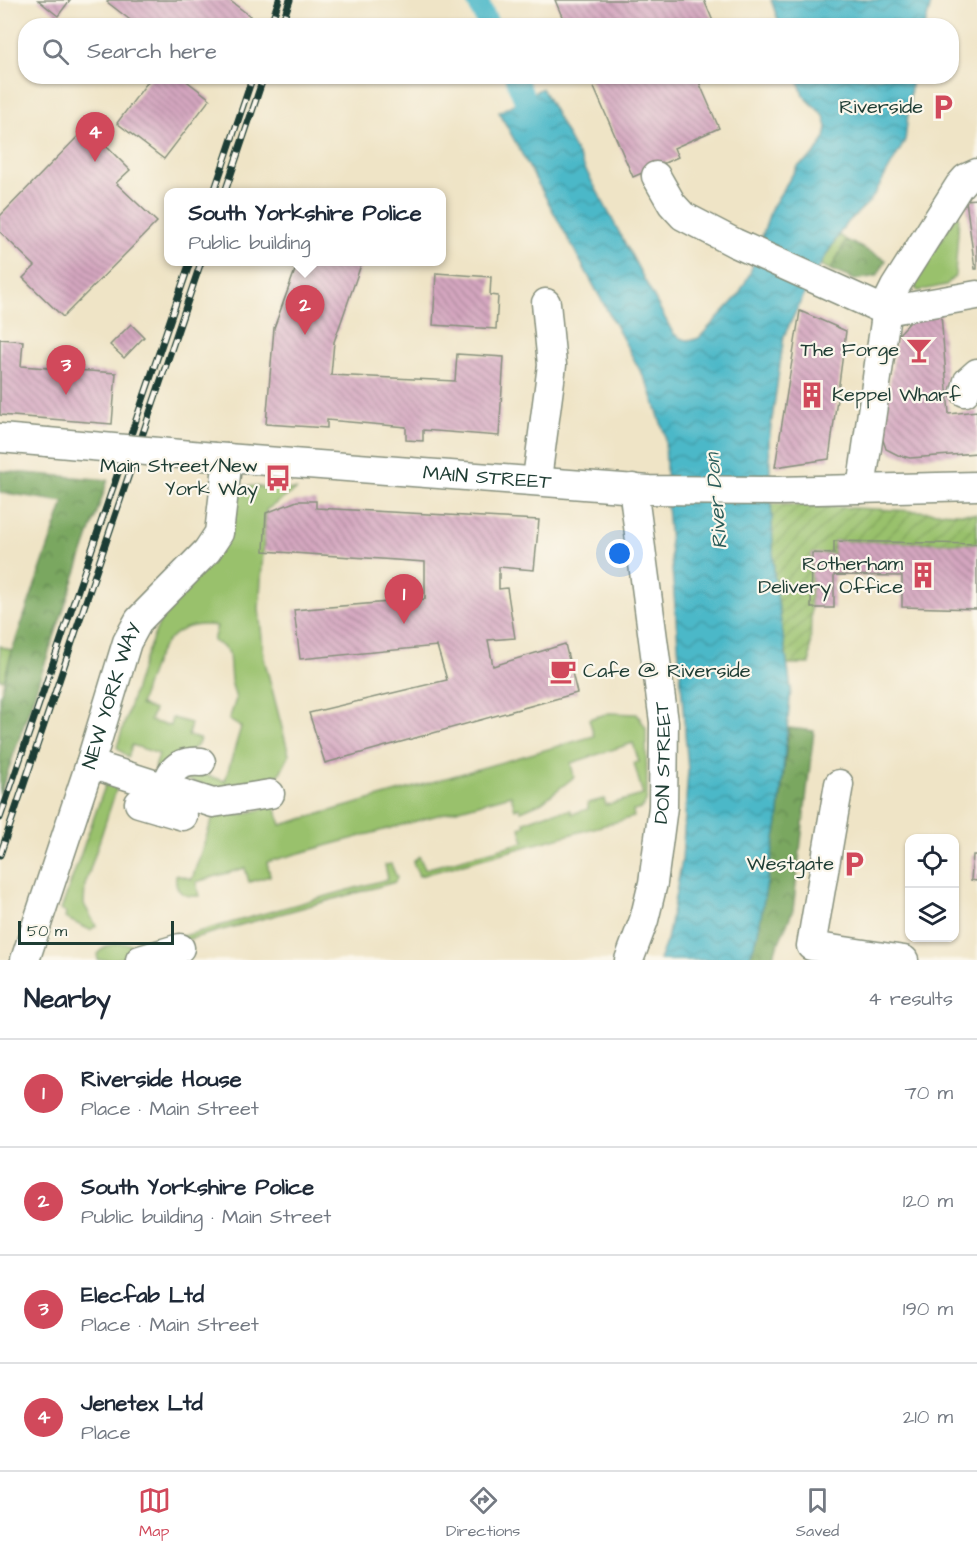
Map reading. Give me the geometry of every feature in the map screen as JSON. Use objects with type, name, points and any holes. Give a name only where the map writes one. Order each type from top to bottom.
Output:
[{"type":"street","points":[[861,489],[886,311],[895,287],[959,186],[966,178],[977,173]]},
{"type":"street","points":[[656,176],[672,204],[683,216],[735,243],[886,311],[977,295]]},
{"type":"street","points":[[537,479],[552,365],[546,303]]},
{"type":"street","name":"MAIN STREET","points":[[0,438],[641,489],[778,491],[977,486]]},
{"type":"street","name":"NEW YORK WAY","points":[[26,959],[127,642],[139,620],[207,551],[219,533],[221,457]]},
{"type":"street","name":"DON STREET","points":[[629,960],[644,920],[653,883],[663,807],[664,722],[641,489]]},
{"type":"street","points":[[162,804],[173,768],[190,761],[201,762]]},
{"type":"street","points":[[90,764],[162,804],[213,803],[270,794]]},
{"type":"street","points":[[839,784],[811,946],[904,960]]},
{"type":"street","points":[[140,960],[180,948]]},
{"type":"green space","points":[[957,214],[959,217],[955,276],[946,285],[918,291],[913,285]]},
{"type":"green space","points":[[839,235],[846,240],[831,270],[820,265]]},
{"type":"green space","points":[[846,240],[886,260],[877,276],[855,280],[831,270]]},
{"type":"green space","points":[[0,471],[108,480],[0,794],[0,696],[12,651],[64,502],[0,492]]},
{"type":"green space","points":[[236,485],[296,490],[266,510],[259,609],[264,658],[289,755],[279,775],[215,788],[180,778],[189,770],[225,781],[241,727],[229,720],[236,699],[231,681],[229,653],[213,641],[217,626],[198,625],[172,636],[156,660],[140,705],[154,710],[150,721],[170,726],[172,718],[191,723],[188,736],[200,739],[197,746],[161,770],[155,768],[159,754],[132,745],[128,758],[117,747],[143,663],[168,601]]},
{"type":"green space","points":[[771,504],[977,514],[977,544],[834,541],[834,554],[812,554],[810,664],[787,664],[774,575]]},
{"type":"green space","points":[[0,646],[12,651],[4,680],[0,679]]},
{"type":"green space","points":[[609,713],[637,714],[646,728],[646,802],[641,809],[633,811],[634,817],[419,876],[413,862],[419,856],[425,869],[524,842],[520,828],[525,826],[524,822],[549,813],[571,810],[572,814],[588,809],[588,803],[604,799],[606,805],[643,795],[634,763],[639,762],[633,743],[571,763],[574,777],[542,802],[521,811],[519,807],[515,809],[511,795],[267,862],[270,876],[249,882],[245,868],[196,882],[199,896],[188,896],[176,885],[176,875],[192,879],[213,817],[176,794],[239,815],[275,806],[281,825],[594,736],[589,719]]},
{"type":"green space","points":[[789,728],[814,731],[793,910],[771,960],[748,960],[757,938],[778,822]]},
{"type":"green space","points":[[109,775],[118,784],[85,885],[84,904],[96,926],[90,930],[65,918],[66,913],[61,910]]},
{"type":"green space","points":[[391,864],[397,878],[395,882],[114,960],[98,960],[97,954],[116,944],[151,945],[388,879],[385,865]]},
{"type":"water","points":[[771,0],[932,0],[927,18],[777,18]]},
{"type":"water","name":"River Don","points":[[799,84],[911,84],[905,141],[871,200],[844,226],[812,278],[784,336],[769,441],[774,575],[791,689],[778,822],[757,938],[748,960],[659,960],[667,940],[682,860],[688,770],[667,506],[665,435],[649,387],[499,112],[542,88],[673,333],[682,339],[692,340],[699,338],[738,296],[750,273],[771,209],[797,167],[814,155],[825,138],[827,127],[824,116],[803,95]]},
{"type":"building","points":[[38,0],[70,0],[58,16]]},
{"type":"building","points":[[109,0],[229,0],[250,16],[249,18],[128,18],[107,2]]},
{"type":"building","points":[[555,0],[704,0],[712,18],[563,18]]},
{"type":"building","points":[[146,84],[190,84],[210,99],[164,159],[117,123]]},
{"type":"building","points":[[592,84],[700,84],[719,128],[674,148],[678,157],[633,177]]},
{"type":"building","points":[[87,127],[130,170],[116,183],[157,222],[63,317],[23,278],[35,266],[0,232],[0,216]]},
{"type":"building","points":[[977,199],[977,269],[975,269],[966,200]]},
{"type":"building","points":[[297,266],[361,266],[334,342],[331,375],[455,381],[457,354],[504,357],[499,436],[423,430],[423,441],[406,440],[406,427],[327,420],[327,428],[266,424],[274,328]]},
{"type":"building","points":[[436,273],[491,277],[490,295],[498,296],[496,329],[433,325]]},
{"type":"building","name":"Keppel Wharf","points":[[800,311],[846,331],[829,459],[775,467]]},
{"type":"building","points":[[941,314],[949,414],[977,411],[977,453],[910,458],[898,455],[886,449],[882,437],[897,336],[911,321]]},
{"type":"building","points":[[131,324],[144,337],[124,358],[110,345]]},
{"type":"building","points":[[0,339],[23,341],[21,366],[116,373],[112,424],[0,415]]},
{"type":"building","points":[[297,501],[316,501],[316,508],[539,520],[534,570],[499,567],[499,589],[507,588],[515,638],[488,640],[493,666],[565,644],[577,693],[325,763],[309,713],[447,680],[437,646],[300,659],[294,610],[425,599],[425,562],[264,551],[266,513]]},
{"type":"building","name":"Rotherham Delivery Office","points":[[834,541],[977,544],[977,609],[902,607],[902,576],[834,575],[834,608],[811,608],[812,553],[834,554]]},
{"type":"building","points":[[973,855],[977,855],[977,881],[971,880]]},
{"type":"waterway","points":[[477,0],[485,18]]},
{"type":"waterway","points":[[518,84],[535,125]]},
{"type":"railway","points":[[273,18],[279,0]]},
{"type":"railway","points":[[284,18],[290,0]]},
{"type":"railway","points":[[215,188],[250,84]]},
{"type":"railway","points":[[226,188],[261,84]]},
{"type":"railway","points":[[0,818],[189,266]]},
{"type":"railway","points":[[0,855],[200,266]]},
{"type":"place","name":"Riverside","points":[[943,107]]},
{"type":"place","name":"Jenetex Ltd","points":[[95,162]]},
{"type":"place","name":"South Yorkshire Police","points":[[305,335]]},
{"type":"place","name":"The Forge","points":[[919,350]]},
{"type":"place","name":"Elecfab Ltd","points":[[66,395]]},
{"type":"place","name":"Keppel Wharf","points":[[812,395]]},
{"type":"place","name":"Main Street/New York Way","points":[[278,478]]},
{"type":"place","name":"Rotherham Delivery Office","points":[[923,575]]},
{"type":"place","name":"Riverside House","points":[[404,624]]},
{"type":"place","name":"Cafe @ Riverside","points":[[563,671]]},
{"type":"place","name":"Westgate","points":[[854,864]]}]
